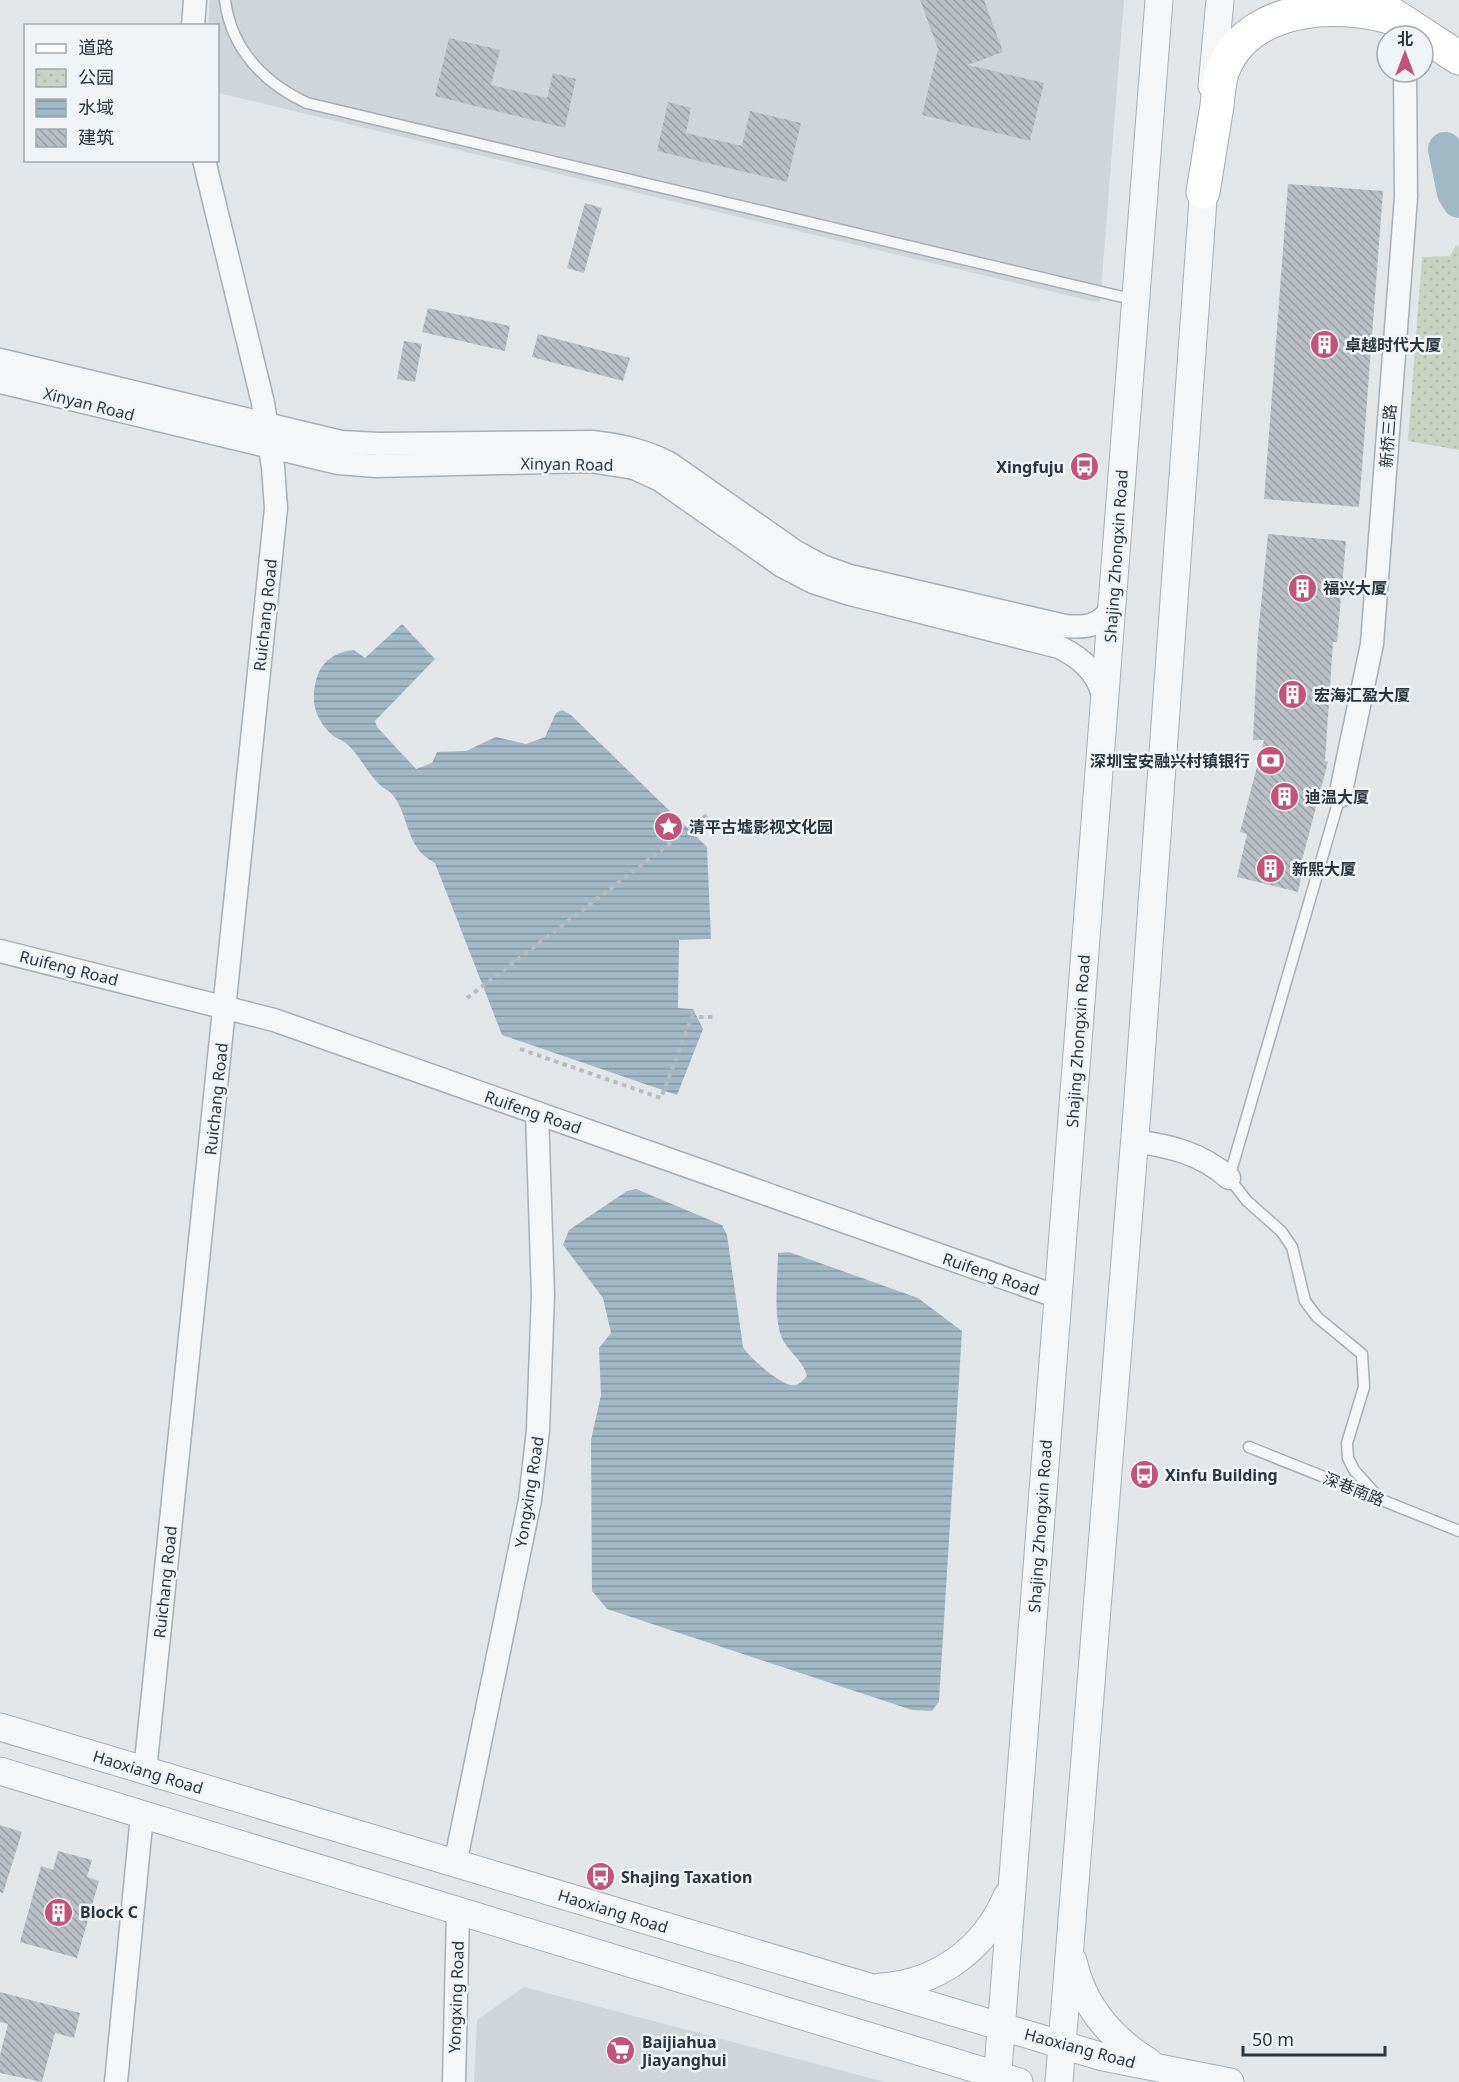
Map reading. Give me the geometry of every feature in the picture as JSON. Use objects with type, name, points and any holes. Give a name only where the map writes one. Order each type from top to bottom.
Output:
[{"type":"main road","points":[[1371,0],[1398,24]]},
{"type":"main road","points":[[1203,192],[1222,71],[1241,43],[1253,33],[1286,16],[1329,9],[1371,11],[1395,24]]},
{"type":"main road","points":[[1435,45],[1459,58]]},
{"type":"street","points":[[193,24],[195,0]]},
{"type":"street","name":"Shajing Zhongxin Road","points":[[1005,2080],[1002,2026],[1159,0]]},
{"type":"street","points":[[1059,2082],[1134,1141],[1203,192],[1220,0]]},
{"type":"street","name":"新桥三路","points":[[1341,796],[1372,644],[1406,197],[1405,84]]},
{"type":"street","name":"Ruichang Road","points":[[145,1771],[276,508],[269,437],[204,162]]},
{"type":"street","name":"Xinyan Road","points":[[0,360],[269,437],[319,460],[357,465],[590,461],[634,468],[660,480],[782,566],[813,582],[1071,653],[1098,680],[1104,706]]},
{"type":"street","name":"Xinyan Road","points":[[0,382],[269,437],[379,444],[592,442],[621,445],[647,451],[669,463],[796,552],[850,576],[1065,626],[1094,625],[1102,621],[1112,607]]},
{"type":"street","name":"Ruifeng Road","points":[[0,951],[226,1006],[274,1020],[1058,1298]]},
{"type":"street","name":"Yongxing Road","points":[[455,1863],[530,1500],[538,1430],[543,1295],[537,1113]]},
{"type":"street","points":[[1134,1141],[1171,1146],[1200,1157],[1229,1178]]},
{"type":"street","name":"Haoxiang Road","points":[[0,1727],[1103,2057],[1230,2082]]},
{"type":"street","points":[[0,1772],[915,2050],[1005,2080]]},
{"type":"street","points":[[116,2082],[142,1815]]},
{"type":"street","points":[[869,1987],[914,1982],[955,1962],[988,1930],[1004,1904],[1013,1878]]},
{"type":"street","name":"Yongxing Road","points":[[454,2082],[459,1911]]},
{"type":"street","points":[[1070,1940],[1079,1982],[1102,2022],[1136,2054],[1166,2069]]},
{"type":"street","points":[[915,2050],[934,2063],[954,2082]]},
{"type":"lane","points":[[225,0],[236,37],[253,65],[278,87],[307,103],[1136,300]]},
{"type":"lane","points":[[1341,796],[1229,1178],[1247,1201],[1281,1231],[1292,1247],[1305,1301],[1317,1317],[1362,1354],[1364,1387],[1347,1443],[1348,1458],[1354,1470],[1380,1499]]},
{"type":"lane","name":"深巷南路","points":[[1249,1447],[1459,1531]]},
{"type":"path","points":[[467,998],[707,815]]},
{"type":"path","points":[[520,1049],[661,1098],[692,1017],[713,1017]]},
{"type":"shaded area","points":[[210,0],[1124,0],[1100,303],[219,93],[219,24],[208,24]]},
{"type":"shaded area","name":"Baijiahua Jiayanghui","points":[[524,1987],[885,2082],[474,2082],[477,2020]]},
{"type":"green space","points":[[1456,245],[1459,247],[1459,450],[1408,441],[1422,257],[1450,256]]},
{"type":"water","points":[[402,624],[435,659],[375,721],[377,727],[416,769],[432,763],[437,752],[466,751],[496,737],[526,744],[545,737],[556,713],[562,710],[571,715],[707,847],[711,939],[679,940],[678,1008],[693,1009],[703,1029],[677,1095],[502,1035],[435,863],[425,856],[413,840],[398,802],[392,794],[377,782],[347,744],[324,727],[315,706],[314,691],[318,674],[328,660],[343,652],[354,650],[365,658]]},
{"type":"water","points":[[636,1189],[722,1225],[727,1235],[743,1347],[752,1358],[783,1382],[796,1385],[807,1376],[803,1366],[787,1347],[780,1334],[777,1312],[778,1253],[789,1252],[918,1298],[962,1331],[939,1701],[932,1711],[912,1710],[607,1609],[592,1591],[591,1440],[601,1395],[599,1348],[611,1333],[603,1298],[563,1245],[569,1230],[627,1191]]},
{"type":"building","points":[[920,0],[984,0],[1003,52],[968,65],[1044,83],[1030,141],[922,115],[938,49]]},
{"type":"building","points":[[449,38],[500,50],[491,85],[547,98],[553,73],[576,79],[565,128],[435,96]]},
{"type":"building","points":[[668,102],[691,108],[686,133],[742,146],[750,111],[801,123],[787,182],[657,151]]},
{"type":"building","name":"卓越时代大厦","points":[[1288,184],[1383,191],[1359,507],[1264,499]]},
{"type":"building","points":[[585,203],[602,208],[584,273],[567,268]]},
{"type":"building","points":[[428,308],[510,326],[505,351],[422,332]]},
{"type":"building","points":[[538,334],[630,358],[623,381],[532,357]]},
{"type":"building","points":[[404,341],[422,344],[415,382],[397,379]]},
{"type":"building","points":[[1268,534],[1346,541],[1337,642],[1333,642],[1325,761],[1328,762],[1302,860],[1305,861],[1298,892],[1237,877],[1247,834],[1240,832],[1264,740],[1253,740],[1258,635]]},
{"type":"building","points":[[0,1825],[22,1832],[3,1893],[0,1892]]},
{"type":"building","name":"Block C","points":[[58,1851],[92,1860],[87,1877],[99,1881],[77,1958],[20,1942],[41,1866],[53,1870]]},
{"type":"building","points":[[0,1992],[80,2013],[74,2038],[55,2033],[42,2082],[0,2073],[0,2055],[8,2024],[0,2022]]},
{"type":"waterway","points":[[1445,149],[1454,193],[1459,201]]},
{"type":"place","name":"卓越时代大厦","points":[[1324,345]]},
{"type":"place","name":"Xingfuju","points":[[1085,467]]},
{"type":"place","name":"福兴大厦","points":[[1302,588]]},
{"type":"place","name":"宏海汇盈大厦","points":[[1293,695]]},
{"type":"place","name":"深圳宝安融兴村镇银行","points":[[1271,761]]},
{"type":"place","name":"迪温大厦","points":[[1284,797]]},
{"type":"place","name":"清平古墟影视文化园","points":[[668,827]]},
{"type":"place","name":"新熙大厦","points":[[1271,869]]},
{"type":"place","name":"Xinfu Building","points":[[1144,1475]]},
{"type":"place","name":"Shajing Taxation","points":[[600,1877]]},
{"type":"place","name":"Block C","points":[[59,1912]]},
{"type":"place","name":"Baijiahua Jiayanghui","points":[[621,2051]]}]
